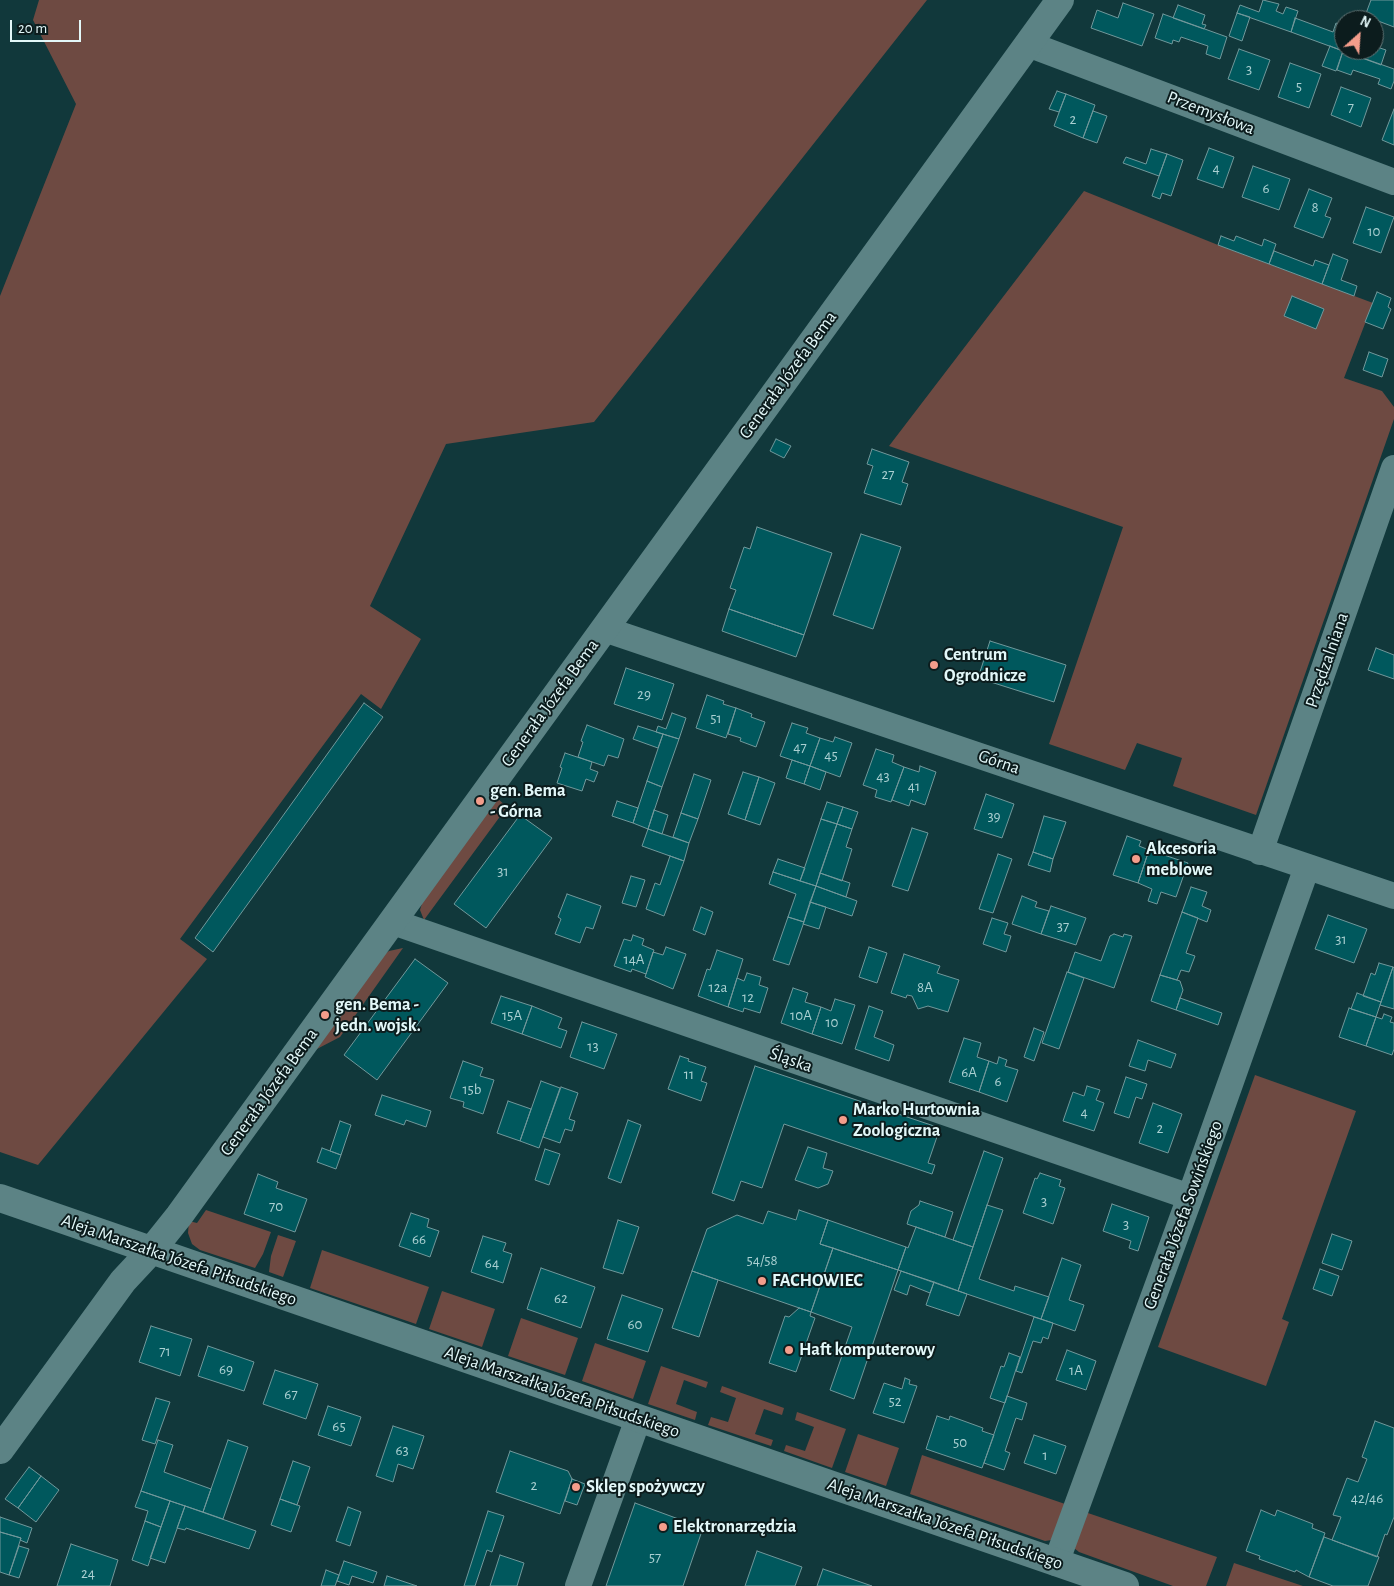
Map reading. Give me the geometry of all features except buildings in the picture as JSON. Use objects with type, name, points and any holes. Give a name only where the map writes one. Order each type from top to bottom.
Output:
[{"type":"street","name":"Generała Józefa Bema","points":[[0,1450],[123,1282],[179,1216],[1060,0]]},
{"type":"street","name":"Przemysłowa","points":[[1028,44],[1394,182]]},
{"type":"street","name":"Przędzalniana","points":[[1260,852],[1394,468]]},
{"type":"street","name":"Górna","points":[[604,629],[1394,896]]},
{"type":"street","name":"Generała Józefa Sowińskiego","points":[[1056,1563],[1190,1197],[1307,867]]},
{"type":"street","name":"Śląska","points":[[393,922],[1190,1197]]},
{"type":"street","name":"Aleja Marszałka Józefa Piłsudskiego","points":[[0,1198],[1125,1586]]},
{"type":"street","points":[[578,1586],[638,1418]]},
{"type":"shaded area","points":[[39,0],[927,0],[594,422],[446,444],[370,606],[421,639],[381,709],[361,694],[180,939],[207,959],[38,1165],[0,1152],[0,296],[76,104],[33,20]]},
{"type":"shaded area","points":[[1084,191],[1218,245],[1373,303],[1344,378],[1382,391],[1394,407],[1394,419],[1256,815],[1173,786],[1182,758],[1137,743],[1125,770],[1049,744],[1123,527],[889,446]]},
{"type":"shaded area","points":[[497,798],[507,807],[424,920],[420,910],[423,900]]},
{"type":"shaded area","points":[[403,948],[340,1037],[315,1050],[379,958],[389,951]]},
{"type":"shaded area","points":[[1255,1075],[1356,1111],[1282,1319],[1289,1322],[1266,1386],[1158,1347]]},
{"type":"shaded area","points":[[206,1210],[271,1232],[263,1254],[255,1268],[200,1250],[192,1244],[188,1233],[189,1221],[197,1223]]},
{"type":"shaded area","points":[[278,1235],[296,1241],[283,1277],[269,1272],[271,1256]]},
{"type":"shaded area","points":[[322,1250],[429,1287],[416,1324],[310,1288]]},
{"type":"shaded area","points":[[442,1291],[495,1309],[482,1347],[429,1329]]},
{"type":"shaded area","points":[[521,1318],[578,1338],[565,1375],[508,1356]]},
{"type":"shaded area","points":[[595,1343],[646,1361],[633,1399],[582,1381]]},
{"type":"shaded area","points":[[661,1366],[708,1382],[706,1388],[684,1380],[676,1404],[697,1412],[695,1420],[648,1404]]},
{"type":"shaded area","points":[[722,1386],[784,1408],[782,1415],[764,1409],[755,1434],[773,1440],[771,1446],[708,1425],[711,1417],[728,1422],[736,1398],[720,1392]]},
{"type":"shaded area","points":[[797,1412],[846,1429],[832,1468],[784,1451],[786,1445],[805,1451],[814,1427],[795,1420]]},
{"type":"shaded area","points":[[858,1434],[899,1448],[886,1486],[845,1472]]},
{"type":"shaded area","points":[[922,1455],[1068,1505],[1052,1540],[1045,1541],[910,1494]]},
{"type":"shaded area","points":[[1085,1512],[1217,1557],[1206,1586],[1173,1586],[1079,1552],[1074,1548]]},
{"type":"shaded area","points":[[1234,1563],[1303,1586],[1226,1586]]},
{"type":"place","name":"Centrum Ogrodnicze","points":[[934,665]]},
{"type":"place","name":"gen. Bema - Górna","points":[[480,801]]},
{"type":"place","name":"Akcesoria meblowe","points":[[1136,859]]},
{"type":"place","name":"gen. Bema - jedn. wojsk.","points":[[325,1015]]},
{"type":"place","name":"Marko Hurtownia Zoologiczna","points":[[843,1120]]},
{"type":"place","name":"FACHOWIEC","points":[[762,1281]]},
{"type":"place","name":"Haft komputerowy","points":[[789,1350]]},
{"type":"place","name":"Sklep spożywczy","points":[[576,1487]]},
{"type":"place","name":"Elektronarzędzia","points":[[663,1527]]}]
